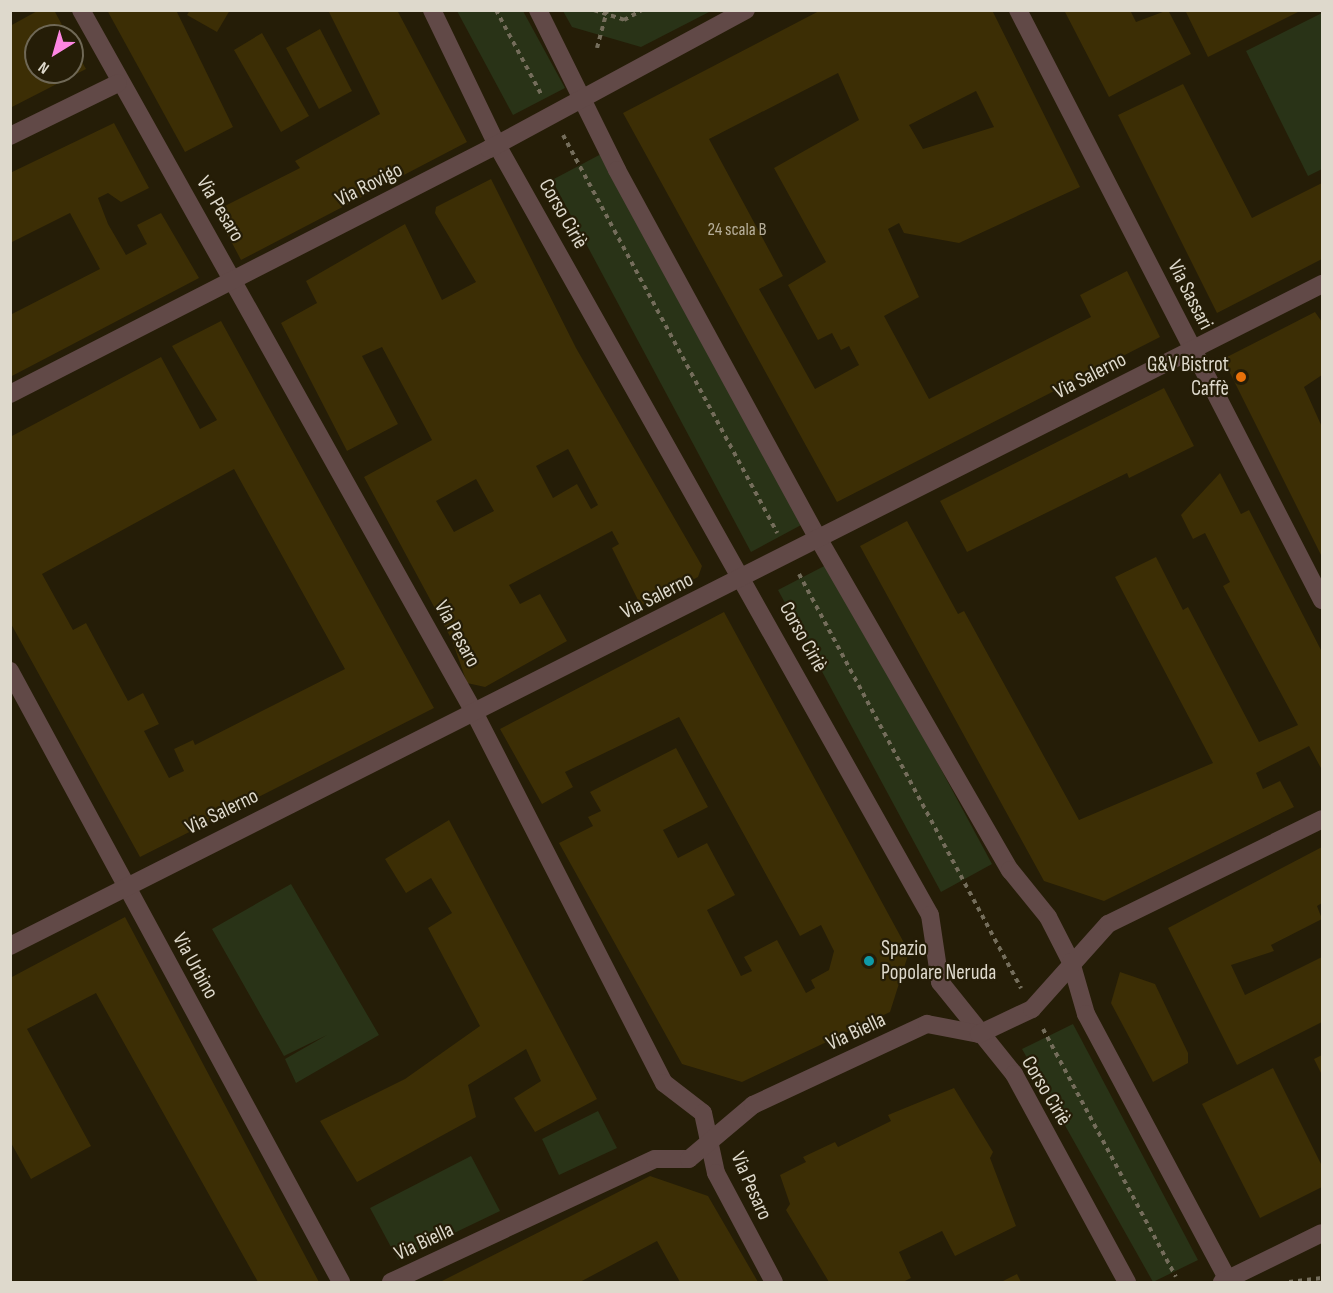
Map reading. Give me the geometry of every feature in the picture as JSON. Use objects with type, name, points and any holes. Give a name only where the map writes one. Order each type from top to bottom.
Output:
[{"type":"street","name":"Via Pesaro","points":[[81,10],[118,83],[236,278],[474,712],[664,1083],[703,1113],[716,1173],[774,1282]]},
{"type":"street","name":"Corso Ciriè","points":[[432,10],[498,145],[745,577],[930,915],[940,982],[979,1034],[1014,1074],[1127,1282]]},
{"type":"street","points":[[538,10],[580,98],[818,538],[1010,870],[1048,917],[1071,962],[1086,1014],[1226,1281],[1323,1233]]},
{"type":"street","name":"Via Rovigo","points":[[10,394],[498,145],[580,98],[746,10]]},
{"type":"street","name":"Via Sassari","points":[[1018,10],[1323,600]]},
{"type":"street","points":[[10,136],[118,83]]},
{"type":"street","name":"Via Salerno","points":[[10,946],[125,885],[745,577],[1323,284]]},
{"type":"street","name":"Via Urbino","points":[[10,671],[341,1282]]},
{"type":"street","points":[[979,1034],[1032,1009],[1071,962],[1108,924],[1323,819]]},
{"type":"street","name":"Via Biella","points":[[391,1282],[655,1159],[689,1158],[753,1105],[927,1024],[979,1034]]},
{"type":"path","points":[[496,10],[1176,1276]]},
{"type":"path","points":[[594,10],[606,12],[624,20],[642,10]]},
{"type":"path","points":[[597,48],[606,12]]},
{"type":"path","points":[[1289,1282],[1323,1278]]},
{"type":"green space","points":[[457,11],[523,11],[565,88],[513,115]]},
{"type":"green space","points":[[563,11],[711,11],[641,47],[572,27]]},
{"type":"green space","points":[[1322,13],[1322,169],[1308,176],[1246,51]]},
{"type":"green space","points":[[603,153],[803,524],[751,552],[552,180]]},
{"type":"green space","points":[[830,563],[992,864],[941,892],[778,590]]},
{"type":"green space","points":[[291,884],[379,1035],[296,1083],[285,1059],[327,1035],[284,1056],[212,929]]},
{"type":"green space","points":[[1073,1024],[1198,1260],[1153,1282],[1022,1049]]},
{"type":"green space","points":[[598,1111],[617,1148],[559,1175],[542,1139]]},
{"type":"green space","points":[[471,1156],[500,1211],[398,1260],[370,1208]]},
{"type":"building","points":[[39,10],[54,10],[62,24],[24,24],[24,84],[57,84],[10,108],[10,26]]},
{"type":"building","points":[[107,10],[176,10],[233,127],[185,152]]},
{"type":"building","points":[[190,10],[230,10],[217,32],[187,15]]},
{"type":"building","points":[[328,10],[397,10],[467,142],[241,260],[215,211],[300,168],[295,161],[380,114]]},
{"type":"building","points":[[821,10],[992,10],[1080,187],[959,243],[904,233],[899,223],[888,229],[919,297],[884,316],[929,399],[1091,317],[1080,295],[1127,271],[1160,337],[837,502],[623,113]],"holes":[[[838,73],[859,120],[774,168],[826,262],[788,285],[818,340],[832,333],[841,350],[849,346],[859,365],[815,389],[759,289],[783,276],[709,139]],[[976,91],[994,127],[923,149],[909,125]]]},
{"type":"building","points":[[1064,10],[1130,10],[1136,22],[1168,10],[1191,54],[1109,97]]},
{"type":"building","points":[[1185,10],[1302,10],[1208,57]]},
{"type":"building","points":[[320,29],[352,91],[319,109],[286,48]]},
{"type":"building","points":[[262,33],[309,116],[281,132],[234,50]]},
{"type":"building","points":[[1183,84],[1252,218],[1322,183],[1322,259],[1217,313],[1118,115]]},
{"type":"building","points":[[114,123],[149,188],[121,202],[108,193],[98,198],[108,224],[126,255],[147,244],[137,225],[161,213],[199,278],[10,377],[10,315],[100,269],[70,213],[10,243],[10,173]]},
{"type":"building","points":[[491,179],[576,348],[702,566],[698,577],[641,606],[612,548],[619,544],[612,531],[509,585],[520,604],[540,594],[567,641],[485,687],[467,683],[452,640],[364,477],[432,440],[382,347],[362,356],[398,424],[347,451],[281,323],[317,303],[306,281],[405,224],[442,300],[476,282],[435,213],[436,207]],"holes":[[[568,449],[598,505],[591,509],[577,484],[553,498],[536,466]],[[476,479],[494,511],[454,532],[436,501]]]},
{"type":"building","points":[[1315,312],[1322,322],[1322,375],[1304,387],[1322,427],[1322,557],[1223,359]]},
{"type":"building","points":[[221,321],[434,708],[140,857],[10,622],[10,437],[161,357],[200,429],[217,420],[172,346]],"holes":[[[234,469],[345,669],[195,745],[193,740],[174,749],[184,771],[169,778],[144,731],[159,724],[143,693],[128,701],[86,623],[73,630],[42,574]]]},
{"type":"building","points":[[1164,388],[1194,446],[1129,478],[1127,473],[967,552],[940,501]]},
{"type":"building","points":[[1220,473],[1241,514],[1249,510],[1322,652],[1322,770],[1309,746],[1256,773],[1263,789],[1280,781],[1294,807],[1104,901],[1044,881],[860,546],[907,521],[958,614],[964,611],[1079,820],[1213,763],[1115,577],[1156,557],[1183,610],[1188,607],[1259,742],[1298,725],[1223,586],[1230,582],[1205,533],[1193,539],[1181,515]]},
{"type":"building","points":[[724,612],[909,952],[890,1012],[742,1082],[682,1064],[559,843],[593,826],[588,817],[601,811],[590,792],[676,748],[708,807],[663,830],[678,858],[707,843],[735,895],[707,910],[741,976],[752,971],[744,957],[777,940],[806,993],[815,988],[811,980],[829,970],[834,951],[821,925],[800,936],[679,717],[565,772],[573,787],[542,804],[500,729]]},
{"type":"building","points":[[449,820],[597,1099],[535,1132],[514,1098],[541,1081],[526,1049],[468,1085],[476,1117],[357,1182],[320,1121],[405,1079],[480,1026],[428,928],[452,913],[431,878],[406,893],[385,859]]},
{"type":"building","points":[[1322,847],[1322,903],[1317,906],[1322,919],[1271,945],[1274,951],[1231,965],[1245,995],[1322,957],[1322,1022],[1237,1065],[1168,928]]},
{"type":"building","points":[[125,917],[319,1282],[258,1282],[96,993],[27,1029],[91,1146],[31,1179],[10,1141],[10,978]]},
{"type":"building","points":[[1120,972],[1155,984],[1188,1053],[1188,1063],[1153,1082],[1111,1003]]},
{"type":"building","points":[[1322,1055],[1322,1075],[1314,1059]]},
{"type":"building","points":[[1273,1068],[1322,1166],[1322,1187],[1260,1218],[1202,1104]]},
{"type":"building","points":[[954,1088],[993,1152],[990,1158],[1016,1226],[955,1256],[942,1231],[899,1252],[911,1278],[903,1282],[829,1282],[786,1210],[790,1204],[780,1175],[806,1162],[803,1157],[835,1142],[838,1147],[891,1121],[888,1115]]},
{"type":"building","points":[[650,1176],[708,1196],[758,1282],[680,1282],[657,1241],[580,1282],[440,1282]]},
{"type":"building","points":[[1017,1274],[1021,1282],[1001,1282]]},
{"type":"place","name":"G&V Bistrot Caffè","points":[[1241,377]]},
{"type":"place","name":"Spazio Popolare Neruda","points":[[869,961]]}]
